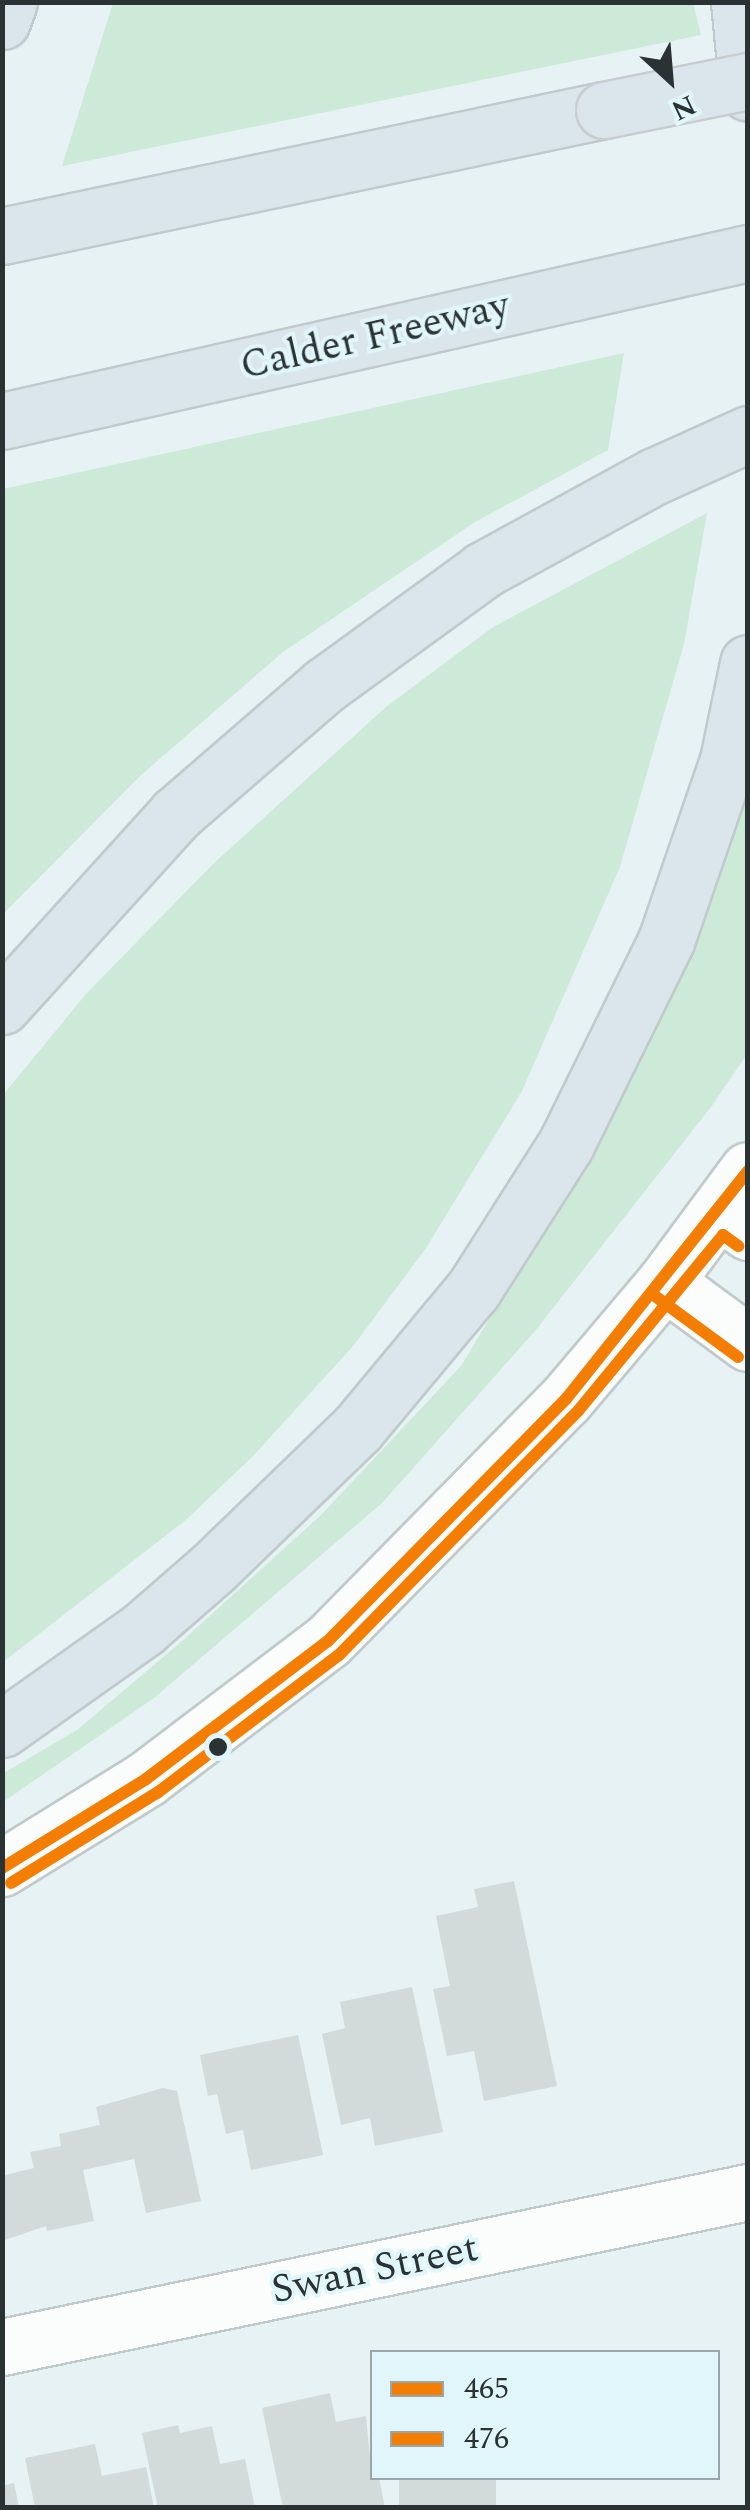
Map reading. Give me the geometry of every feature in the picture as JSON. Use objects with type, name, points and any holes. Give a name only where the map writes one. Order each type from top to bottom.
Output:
[{"type":"highway","points":[[2,20],[9,2]]},
{"type":"highway","points":[[739,2],[748,93]]},
{"type":"highway","points":[[20,232],[748,81]]},
{"type":"highway","name":"Calder Freeway","points":[[2,420],[748,253]]},
{"type":"highway","points":[[2,1006],[92,900],[250,747],[438,601],[606,502],[748,434]]},
{"type":"highway","points":[[2,1729],[142,1629],[227,1555],[356,1429],[484,1274],[566,1144],[666,941],[728,760],[748,663]]},
{"type":"main road","points":[[2,1868],[146,1780],[328,1641],[566,1399],[665,1282],[738,1204]]},
{"type":"main road","points":[[665,1282],[748,1343]]},
{"type":"main road","name":"Swan Street","points":[[2,2347],[748,2192]]},
{"type":"green space","points":[[113,3],[693,3],[701,35],[62,166]]},
{"type":"green space","points":[[624,353],[608,450],[475,522],[283,652],[141,775],[3,914],[3,489]]},
{"type":"green space","points":[[707,513],[684,644],[620,867],[522,1091],[426,1248],[354,1345],[253,1456],[187,1519],[3,1662],[3,1095],[86,994],[213,864],[386,707],[493,627]]},
{"type":"green space","points":[[747,778],[747,1054],[711,1107],[535,1331],[382,1503],[154,1698],[3,1802],[2,1774],[77,1730],[181,1642],[321,1515],[461,1366],[583,1164]]},
{"type":"building","points":[[514,1881],[557,2086],[484,2101],[474,2051],[447,2056],[433,1989],[450,1986],[436,1916],[478,1907],[474,1889]]},
{"type":"building","points":[[412,1987],[443,2132],[375,2146],[370,2118],[341,2125],[322,2034],[345,2028],[340,2002]]},
{"type":"building","points":[[298,2035],[323,2155],[251,2170],[243,2130],[226,2134],[217,2094],[208,2096],[200,2055]]},
{"type":"building","points":[[163,2088],[177,2091],[201,2201],[146,2213],[134,2159],[83,2170],[94,2221],[47,2231],[46,2226],[2,2241],[5,2175],[34,2168],[30,2152],[61,2146],[59,2134],[100,2125],[96,2107]]},
{"type":"building","points":[[330,2393],[336,2422],[366,2416],[370,2480],[379,2480],[385,2508],[283,2508],[262,2408]]},
{"type":"building","points":[[178,2425],[180,2433],[212,2426],[220,2464],[245,2459],[255,2508],[158,2508],[142,2433]]},
{"type":"building","points":[[95,2444],[102,2476],[146,2467],[154,2508],[35,2508],[25,2458]]},
{"type":"building","points":[[399,2480],[496,2480],[496,2508],[399,2508]]},
{"type":"building","points":[[14,2483],[19,2508],[2,2508],[2,2486]]},
{"type":"transit line","name":"465","points":[[2,1868],[146,1779],[328,1641],[566,1399],[748,1171]]},
{"type":"transit line","name":"476","points":[[11,1883],[157,1793],[339,1655],[578,1411],[723,1235],[738,1246]]},
{"type":"transit line","name":"476","points":[[655,1296],[738,1357]]}]
